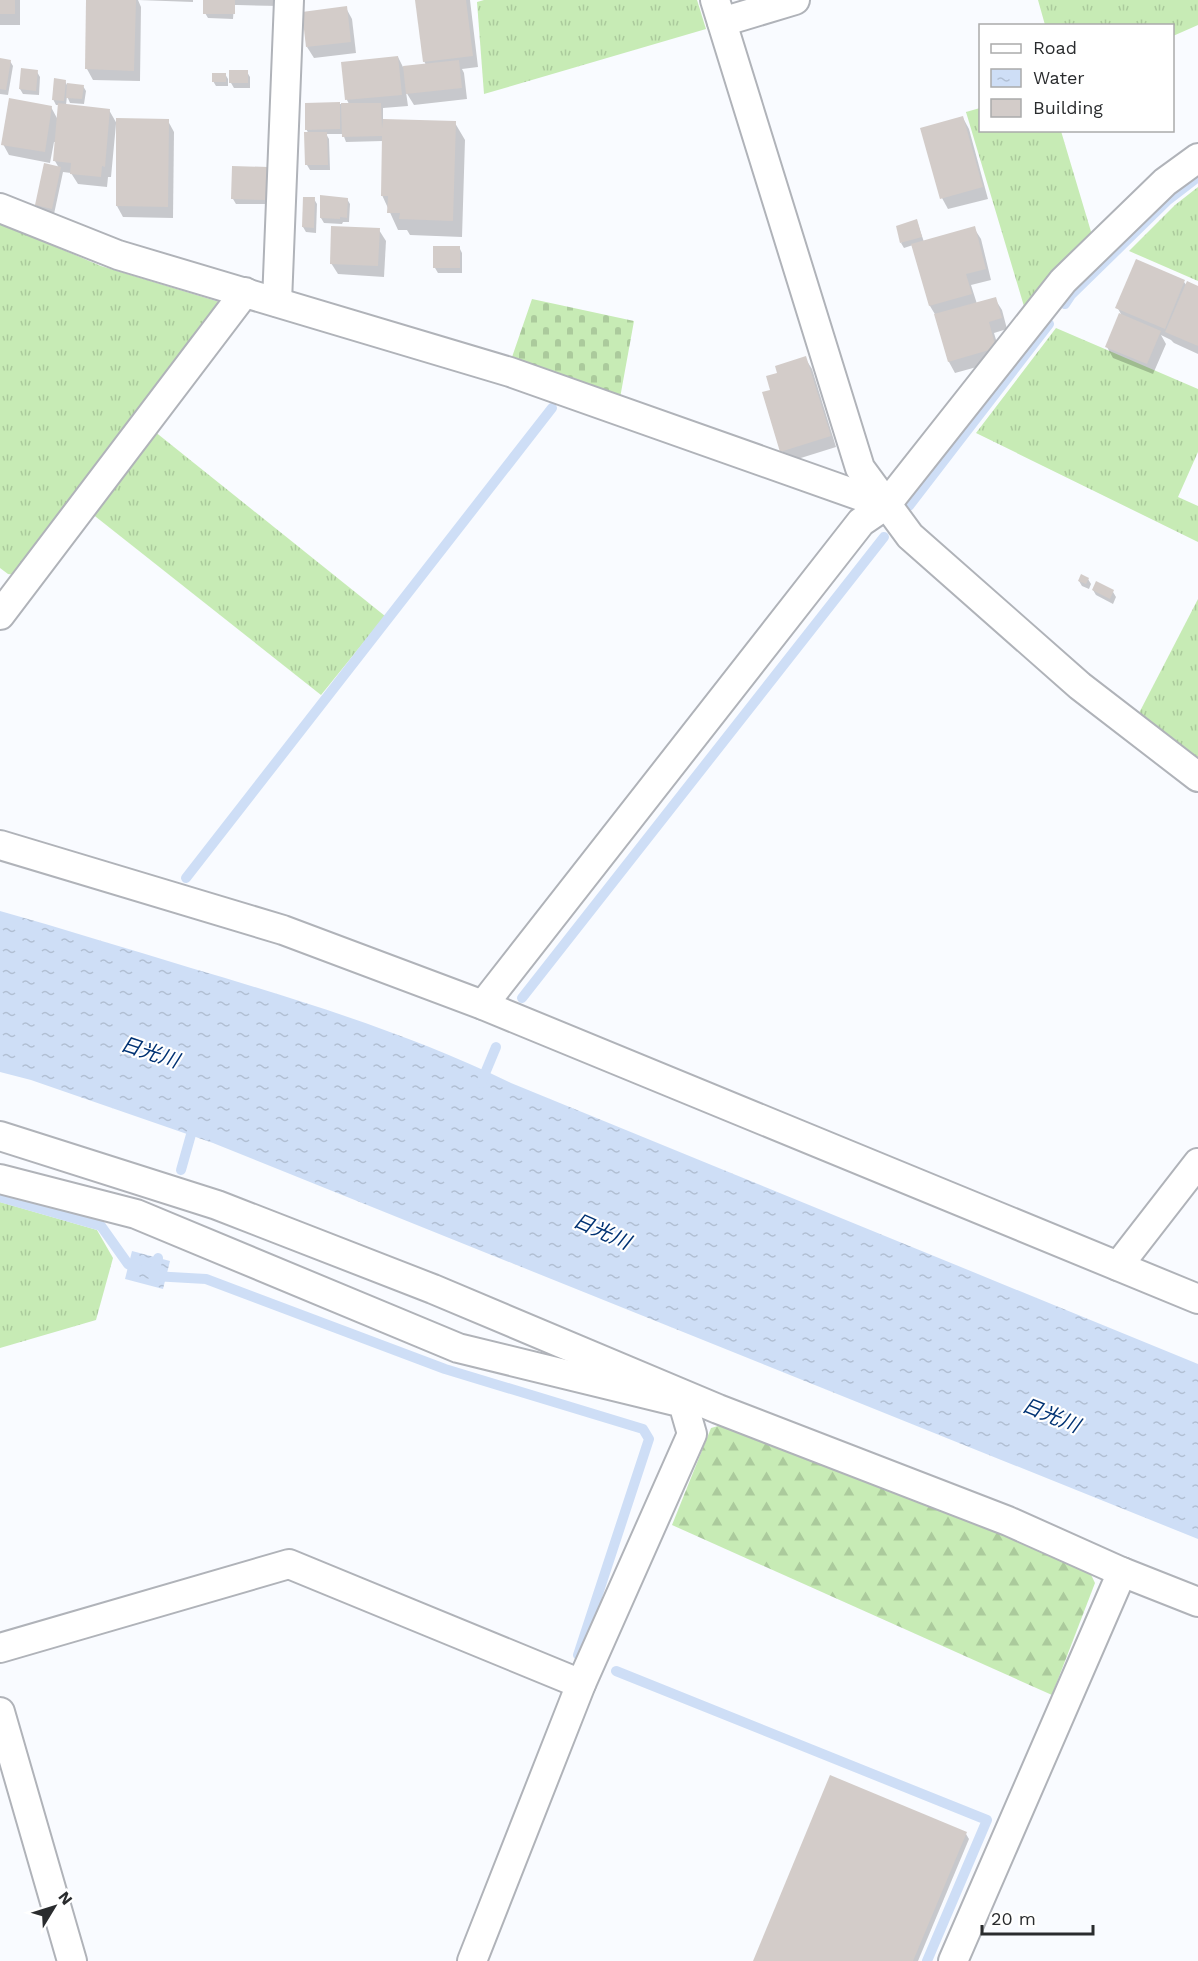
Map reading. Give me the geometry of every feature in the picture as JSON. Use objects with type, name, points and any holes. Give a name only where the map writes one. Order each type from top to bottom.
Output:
[{"type":"street","points":[[277,302],[289,0]]},
{"type":"street","points":[[795,0],[718,11],[860,468],[910,536],[1080,686],[1198,777]]},
{"type":"street","points":[[483,1005],[861,522],[886,505],[1063,281],[1165,182],[1198,158]]},
{"type":"street","points":[[0,208],[118,255],[574,393],[886,505]]},
{"type":"street","points":[[0,615],[245,292]]},
{"type":"street","points":[[0,845],[283,930],[483,1005],[1198,1299]]},
{"type":"street","points":[[0,1136],[218,1205],[434,1289],[718,1408],[1008,1521],[1122,1572],[1198,1602]]},
{"type":"street","points":[[1118,1266],[1198,1163]]},
{"type":"street","points":[[0,1179],[136,1214],[458,1348],[683,1403],[692,1434],[581,1684],[472,1961]]},
{"type":"street","points":[[0,1648],[289,1564],[581,1684]]},
{"type":"street","points":[[953,1961],[1122,1572]]},
{"type":"street","points":[[0,1712],[72,1961]]},
{"type":"green space","points":[[484,0],[697,0],[706,29],[484,94],[477,2]]},
{"type":"green space","points":[[1038,0],[1198,0],[1198,25],[1174,36],[1174,24],[1045,24]]},
{"type":"green space","points":[[979,108],[979,132],[1061,132],[1092,235],[1026,313],[966,112]]},
{"type":"green space","points":[[1198,187],[1198,281],[1129,251],[1175,205]]},
{"type":"green space","points":[[0,223],[101,266],[226,304],[24,576],[8,574],[0,568]]},
{"type":"green space","points":[[532,299],[634,321],[620,398],[576,379],[511,360]]},
{"type":"green space","points":[[1056,328],[1198,389],[1198,452],[1178,497],[1198,506],[1198,542],[976,433]]},
{"type":"green space","points":[[154,431],[385,616],[321,695],[91,513]]},
{"type":"green space","points":[[1198,599],[1198,763],[1138,715]]},
{"type":"green space","points":[[0,1202],[97,1230],[113,1258],[96,1320],[0,1348]]},
{"type":"green space","points":[[736,1421],[1084,1560],[1095,1583],[1052,1695],[672,1525],[711,1428]]},
{"type":"water","name":"日光川","points":[[0,911],[273,993],[354,1019],[434,1049],[511,1083],[1198,1364],[1198,1539],[213,1143],[31,1080],[0,1072]]},
{"type":"water","points":[[132,1251],[170,1261],[163,1289],[125,1279]]},
{"type":"building","points":[[0,0],[15,0],[15,14],[0,14]]},
{"type":"building","points":[[86,0],[136,0],[134,71],[85,69]]},
{"type":"building","points":[[203,0],[235,0],[235,14],[203,14]]},
{"type":"building","points":[[415,0],[466,0],[473,56],[423,62]]},
{"type":"building","points":[[347,6],[351,42],[306,47],[302,12]]},
{"type":"building","points":[[398,56],[402,95],[345,100],[341,62]]},
{"type":"building","points":[[0,58],[11,60],[6,90],[0,89]]},
{"type":"building","points":[[459,60],[462,88],[406,94],[403,66]]},
{"type":"building","points":[[21,68],[38,70],[36,91],[19,89]]},
{"type":"building","points":[[229,70],[248,70],[248,83],[229,83]]},
{"type":"building","points":[[212,73],[226,73],[226,82],[212,82]]},
{"type":"building","points":[[54,78],[66,80],[64,101],[52,100]]},
{"type":"building","points":[[67,83],[84,85],[82,99],[66,98]]},
{"type":"building","points":[[9,98],[52,106],[45,152],[1,145]]},
{"type":"building","points":[[340,102],[340,129],[305,130],[305,103]]},
{"type":"building","points":[[58,103],[110,109],[105,167],[102,166],[101,177],[70,174],[71,163],[53,161]]},
{"type":"building","points":[[341,103],[381,103],[382,129],[383,119],[456,121],[453,221],[399,219],[400,213],[387,213],[388,196],[381,196],[382,136],[342,137]]},
{"type":"building","points":[[963,116],[983,187],[940,199],[920,128]]},
{"type":"building","points":[[116,118],[169,119],[168,207],[116,206]]},
{"type":"building","points":[[304,132],[327,132],[328,165],[305,165]]},
{"type":"building","points":[[44,163],[61,167],[52,209],[35,205]]},
{"type":"building","points":[[232,166],[268,167],[267,200],[231,199]]},
{"type":"building","points":[[320,195],[348,198],[347,218],[320,218]]},
{"type":"building","points":[[303,197],[315,197],[314,228],[302,227]]},
{"type":"building","points":[[917,219],[922,237],[900,243],[896,226]]},
{"type":"building","points":[[331,226],[380,228],[378,266],[330,264]]},
{"type":"building","points":[[975,226],[986,269],[966,274],[972,294],[929,306],[911,244]]},
{"type":"building","points":[[433,246],[460,246],[460,268],[433,268]]},
{"type":"building","points":[[1136,259],[1185,280],[1165,329],[1115,308]]},
{"type":"building","points":[[1187,281],[1198,286],[1198,346],[1165,332]]},
{"type":"building","points":[[996,297],[1002,318],[989,322],[996,348],[948,362],[934,314]]},
{"type":"building","points":[[1119,313],[1161,331],[1147,364],[1105,347]]},
{"type":"building","points":[[806,356],[831,436],[780,452],[762,392],[770,390],[766,376],[777,373],[775,366]]},
{"type":"building","points":[[1081,574],[1089,578],[1086,584],[1078,581]]},
{"type":"building","points":[[1096,581],[1114,590],[1110,599],[1092,590]]},
{"type":"building","points":[[830,1775],[967,1832],[913,1961],[753,1961]]},
{"type":"waterway","points":[[1065,304],[1071,295],[1168,200],[1198,177]]},
{"type":"waterway","points":[[909,506],[1049,324]]},
{"type":"waterway","points":[[186,878],[552,408]]},
{"type":"waterway","points":[[522,998],[884,537]]},
{"type":"waterway","points":[[481,1083],[496,1047]]},
{"type":"waterway","points":[[181,1170],[194,1124]]},
{"type":"waterway","points":[[0,1197],[101,1226],[128,1264],[139,1270]]},
{"type":"waterway","points":[[158,1258],[153,1276],[206,1279],[445,1369],[643,1429],[649,1439],[578,1655]]},
{"type":"waterway","points":[[616,1671],[987,1820],[927,1961]]}]
